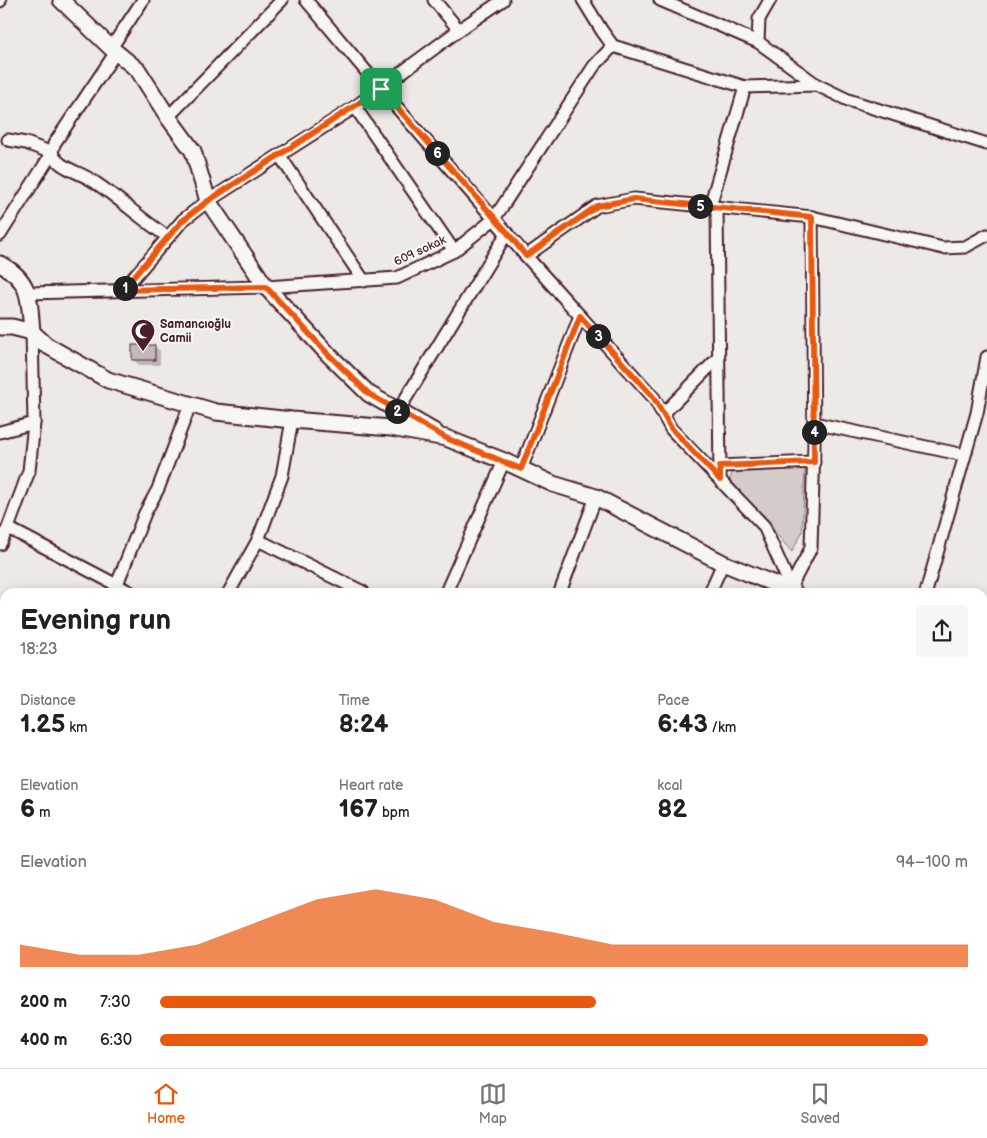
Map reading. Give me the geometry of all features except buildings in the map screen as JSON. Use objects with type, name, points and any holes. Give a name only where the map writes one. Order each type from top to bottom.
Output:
[{"type":"main road","points":[[61,0],[113,50],[138,70],[168,117],[193,151],[208,201],[266,287],[328,354],[369,394],[446,438],[504,461],[553,484],[596,497],[723,562],[785,588]]},
{"type":"main road","points":[[0,264],[13,271],[29,293],[32,332]]},
{"type":"main road","points":[[0,327],[12,327],[32,332],[46,345],[108,380],[216,412],[392,428],[446,438]]},
{"type":"street","points":[[0,235],[143,0]]},
{"type":"street","points":[[168,117],[282,0]]},
{"type":"street","points":[[306,0],[526,256],[654,398],[671,428],[764,526],[791,588]]},
{"type":"street","points":[[434,0],[460,30]]},
{"type":"street","points":[[122,290],[183,220],[208,201],[355,107],[503,0]]},
{"type":"street","points":[[583,0],[613,46],[745,87],[817,85]]},
{"type":"street","points":[[660,0],[758,42],[817,85],[848,100],[987,144]]},
{"type":"street","points":[[758,42],[759,19],[770,0]]},
{"type":"street","name":"609 sokak","points":[[29,293],[266,287],[397,278],[454,251],[494,218],[594,66],[613,46]]},
{"type":"street","points":[[720,480],[713,207],[745,87]]},
{"type":"street","points":[[355,107],[454,251]]},
{"type":"street","points":[[8,140],[26,143],[52,152],[58,161],[93,180],[146,223],[168,237]]},
{"type":"street","points":[[280,156],[364,280]]},
{"type":"street","points":[[526,256],[597,206],[634,199],[812,217],[944,248],[965,247],[987,235]]},
{"type":"street","points":[[793,588],[811,548],[814,462],[812,217]]},
{"type":"street","points":[[398,411],[507,232]]},
{"type":"street","points":[[521,469],[580,316]]},
{"type":"street","points":[[0,544],[8,528],[29,471],[34,424],[32,332]]},
{"type":"street","points":[[927,588],[964,454],[982,414],[987,357]]},
{"type":"street","points":[[663,414],[718,358]]},
{"type":"street","points":[[116,588],[145,513],[158,489],[190,405]]},
{"type":"street","points":[[231,588],[258,540],[282,476],[292,420]]},
{"type":"street","points":[[814,423],[964,454]]},
{"type":"street","points":[[0,432],[34,424]]},
{"type":"street","points":[[448,588],[504,461]]},
{"type":"street","points":[[720,466],[814,462]]},
{"type":"street","points":[[562,588],[596,497]]},
{"type":"street","points":[[8,528],[114,588]]},
{"type":"street","points":[[258,540],[356,588]]},
{"type":"street","points":[[712,588],[723,562]]},
{"type":"shaded area","points":[[805,468],[802,532],[792,552],[730,480],[732,473]]},
{"type":"place","name":"Samancıoğlu Camii","points":[[143,352]]},
{"type":"route","points":[[381,89],[526,256],[597,206],[634,199],[812,217],[814,462],[720,466],[720,480],[671,428],[654,398],[580,316],[521,469],[446,438],[369,394],[328,354],[266,287],[122,290],[183,220],[208,201],[381,89]]}]
